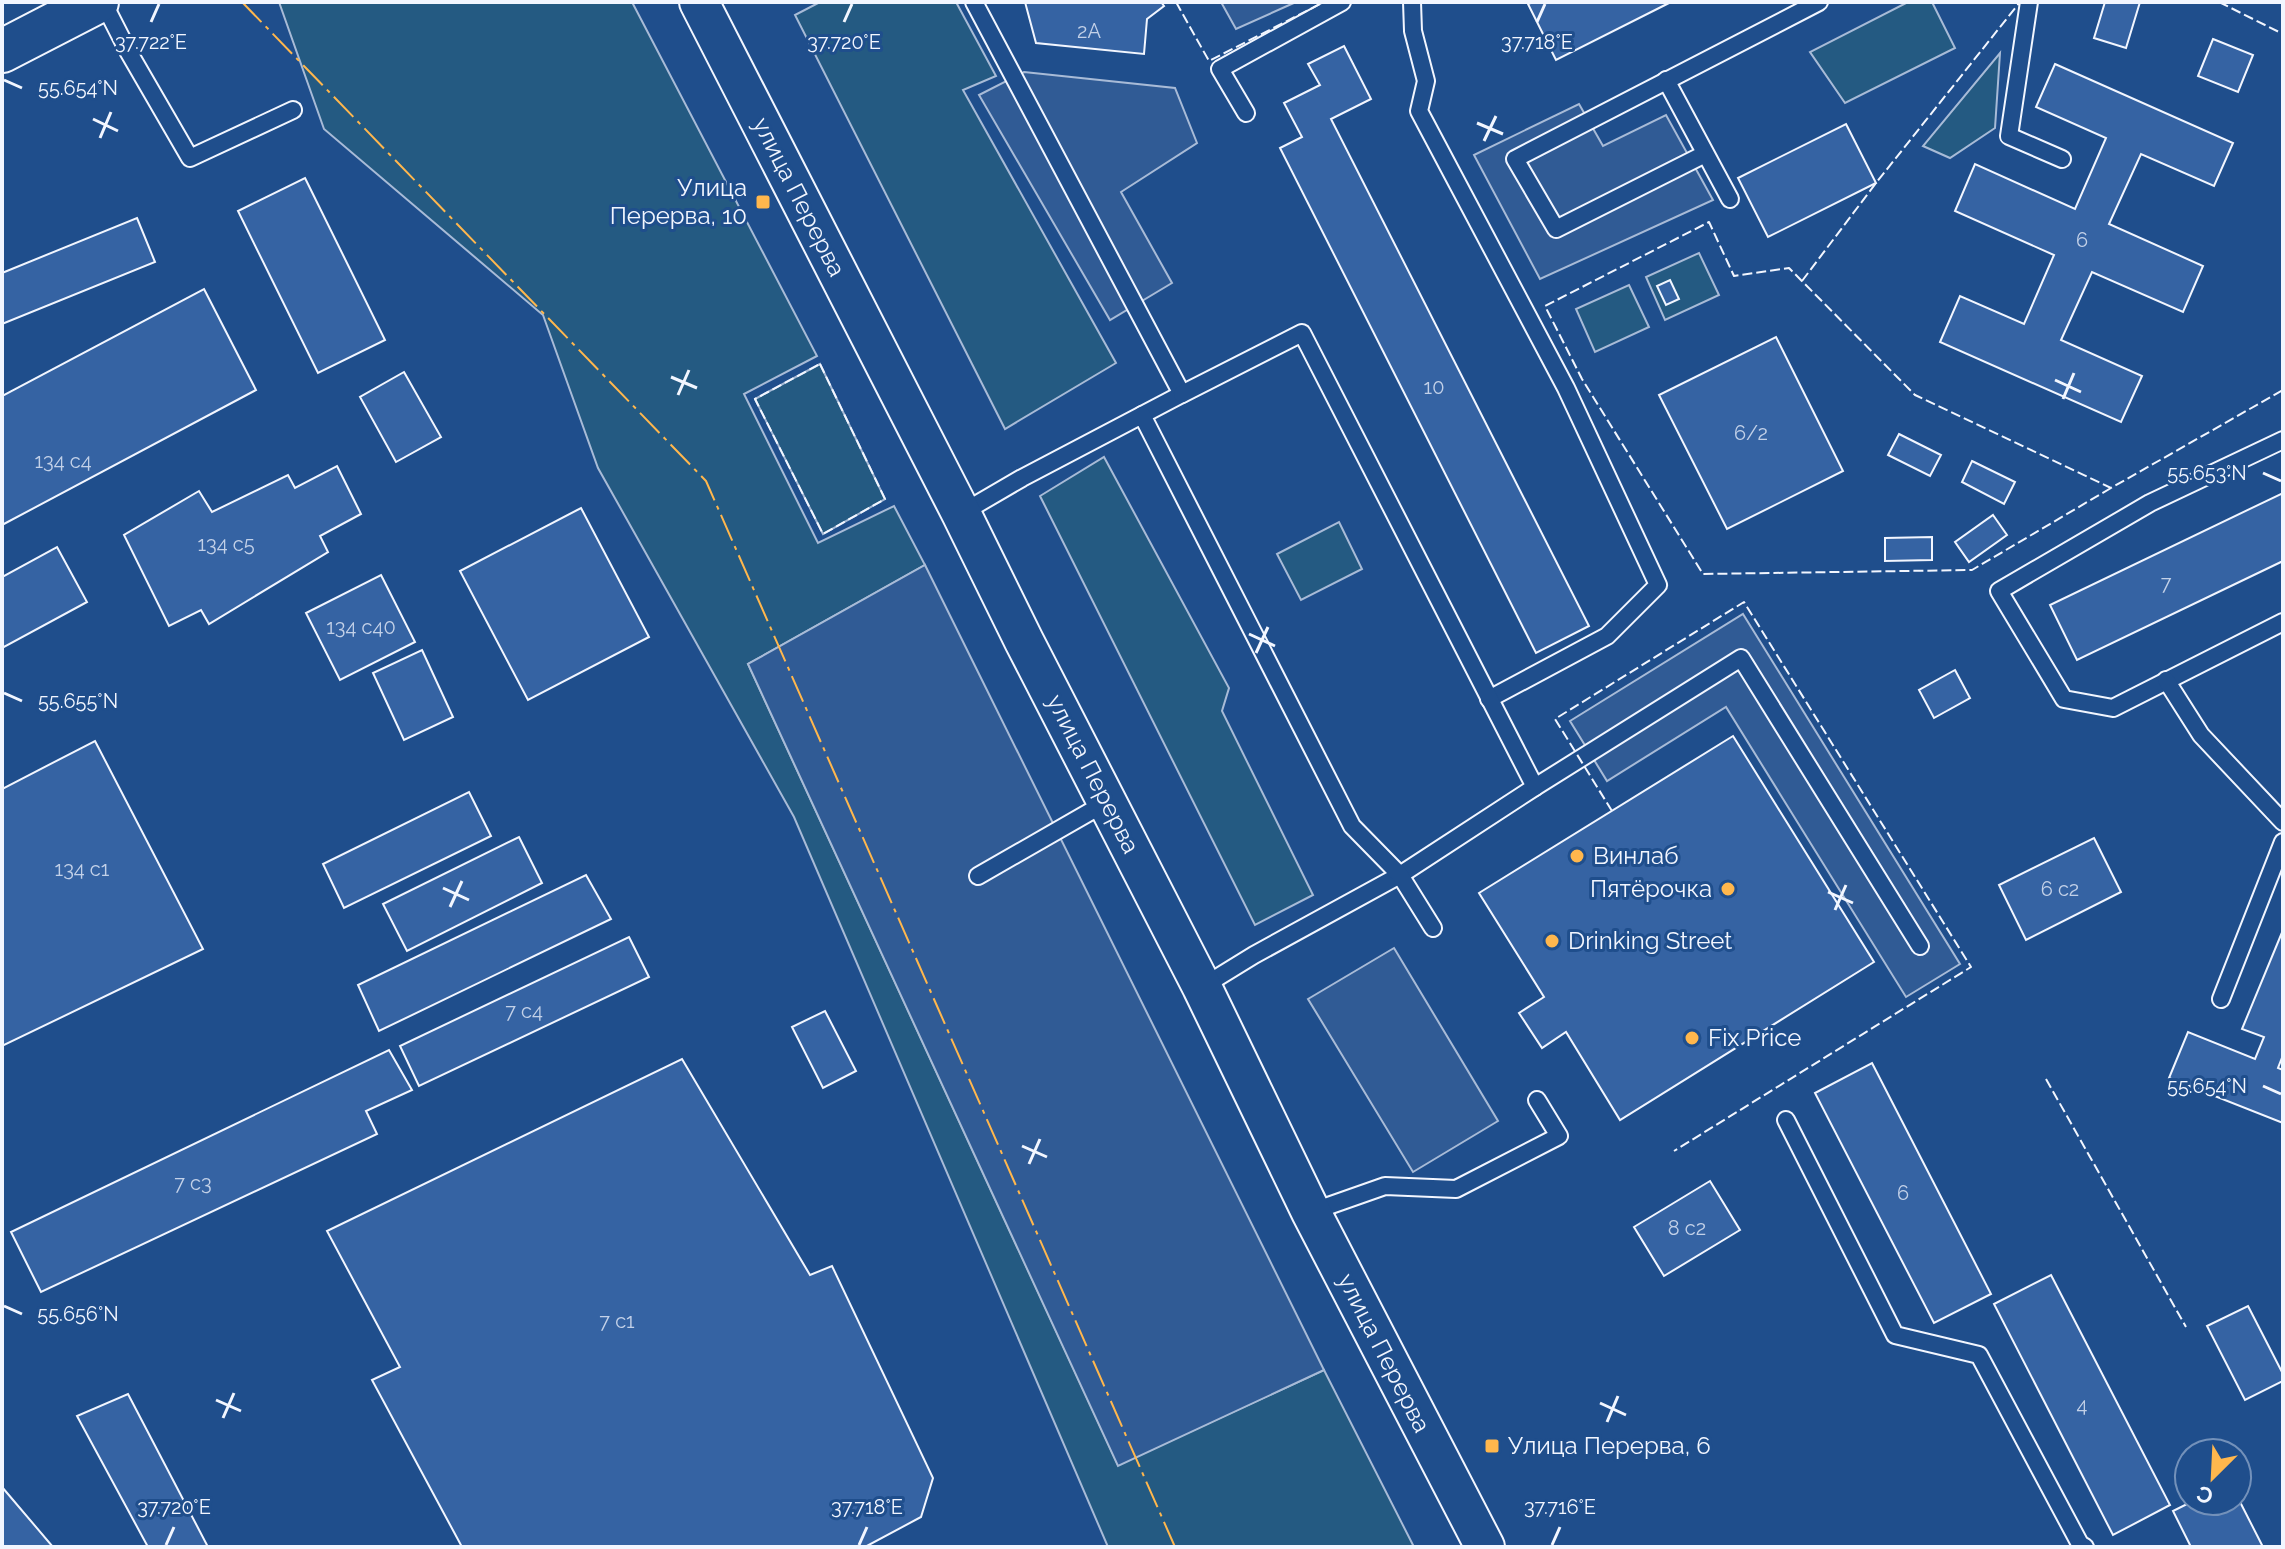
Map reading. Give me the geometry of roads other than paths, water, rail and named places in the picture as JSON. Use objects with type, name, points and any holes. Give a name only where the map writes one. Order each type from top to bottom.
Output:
[{"type":"main road","points":[[2,51],[100,2]]},
{"type":"street","name":"улица Перерва","points":[[699,2],[1202,987],[1311,1212],[1485,1547]]},
{"type":"lane","points":[[100,2],[190,158],[293,110]]},
{"type":"lane","points":[[974,2],[1182,394]]},
{"type":"lane","points":[[1246,113],[1220,69],[1342,2]]},
{"type":"lane","points":[[1705,154],[1556,229],[1515,159],[1819,2]]},
{"type":"lane","points":[[2029,2],[2009,136],[2062,159]]},
{"type":"lane","points":[[1415,4],[1413,31],[1426,81],[1419,111],[1566,388],[1658,585],[1607,636],[1489,699]]},
{"type":"lane","points":[[1666,80],[1730,199]]},
{"type":"lane","points":[[961,513],[1022,478],[1302,333],[1535,787]]},
{"type":"lane","points":[[1142,415],[1352,826],[1400,875],[1433,928]]},
{"type":"lane","points":[[2283,440],[2150,503],[1999,591],[2064,699],[2113,708],[2283,622]]},
{"type":"lane","points":[[1202,987],[1400,875],[1741,658],[1920,946]]},
{"type":"lane","points":[[2166,680],[2201,735],[2283,822]]},
{"type":"lane","points":[[978,876],[1107,802]]},
{"type":"lane","points":[[2221,999],[2283,842]]},
{"type":"lane","points":[[1311,1212],[1385,1186],[1456,1189],[1559,1136],[1537,1100]]},
{"type":"lane","points":[[1786,1120],[1895,1335],[1979,1355],[2080,1544],[2085,1547]]},
{"type":"place","name":"Улица Перерва, 10","points":[[763,202]]},
{"type":"place","name":"Винлаб","points":[[1577,856]]},
{"type":"place","name":"Пятёрочка","points":[[1728,889]]},
{"type":"place","name":"Drinking Street","points":[[1552,941]]},
{"type":"place","name":"Fix Price","points":[[1692,1038]]},
{"type":"place","name":"Улица Перерва, 6","points":[[1492,1446]]}]
